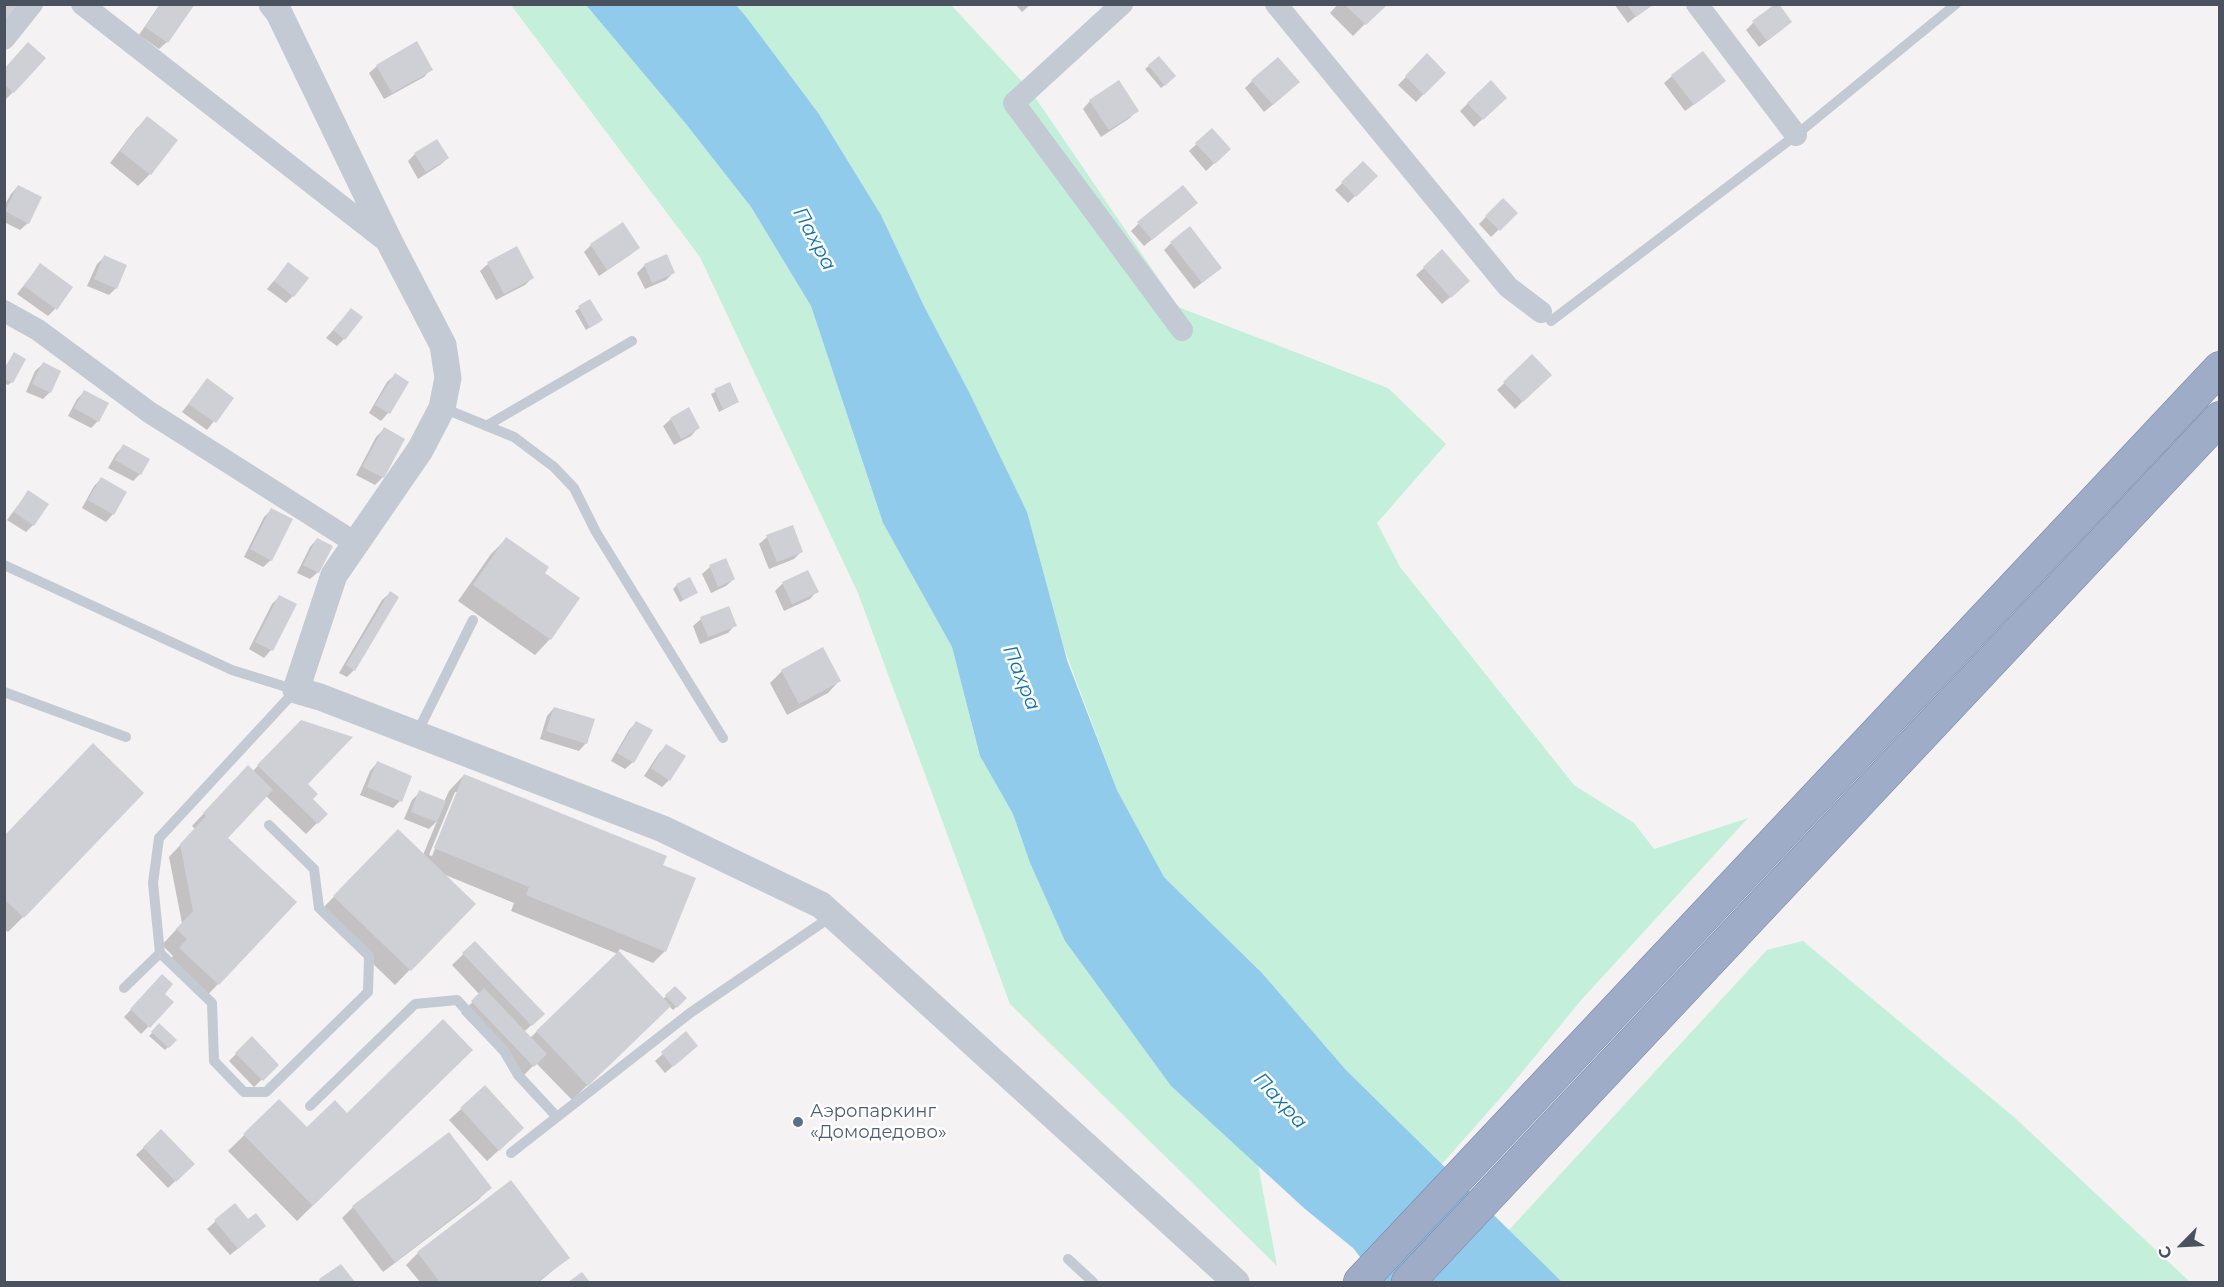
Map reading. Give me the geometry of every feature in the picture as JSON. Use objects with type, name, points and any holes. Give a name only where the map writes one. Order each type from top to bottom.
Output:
[{"type":"highway","points":[[1360,1282],[2220,368]]},
{"type":"highway","points":[[1408,1282],[2220,418]]},
{"type":"street","points":[[4,39],[32,4]]},
{"type":"street","points":[[82,4],[391,245]]},
{"type":"street","points":[[272,4],[279,13],[442,345],[448,378],[442,408],[420,450],[334,575],[296,690],[320,697],[663,829],[821,905],[1211,1270],[1236,1282]]},
{"type":"street","points":[[1122,4],[1014,103],[1182,330]]},
{"type":"street","points":[[1276,4],[1508,287],[1546,317]]},
{"type":"street","points":[[1696,4],[1796,135]]},
{"type":"street","points":[[4,311],[38,330],[149,412],[357,544]]},
{"type":"lane","points":[[1546,317],[1796,135],[1956,4]]},
{"type":"lane","points":[[486,426],[632,341]]},
{"type":"lane","points":[[442,408],[514,437],[554,467],[574,488],[596,531],[723,738]]},
{"type":"lane","points":[[4,565],[232,670],[296,690],[159,838],[153,883],[160,953],[212,1003],[214,1060],[244,1092],[266,1092],[368,993],[369,956],[319,908],[315,869],[269,825]]},
{"type":"lane","points":[[416,734],[473,620]]},
{"type":"lane","points":[[4,692],[126,737]]},
{"type":"lane","points":[[511,1153],[690,1013],[833,916]]},
{"type":"lane","points":[[124,988],[160,953]]},
{"type":"lane","points":[[310,1106],[415,1004],[457,1000],[504,1051],[518,1075],[557,1118]]},
{"type":"lane","points":[[1068,1259],[1093,1282]]},
{"type":"green space","points":[[511,5],[586,5],[686,124],[751,207],[811,306],[883,523],[952,647],[980,756],[1013,814],[1030,863],[1065,941],[1171,1086],[1258,1165],[1277,1266],[1010,1004],[858,593],[700,257]]},
{"type":"green space","points":[[736,5],[951,5],[1030,90],[1178,307],[1388,388],[1446,444],[1377,523],[1400,567],[1574,785],[1634,823],[1654,849],[1748,818],[1582,999],[1509,1088],[1442,1164],[1346,1070],[1262,973],[1164,877],[1117,790],[967,388],[924,306],[881,215],[819,114]]},
{"type":"green space","points":[[1803,941],[2015,1118],[2190,1282],[1562,1282],[1508,1231],[1767,950]]},
{"type":"water","name":"Пахра","points":[[586,5],[736,5],[747,18],[819,114],[881,215],[924,306],[967,388],[1027,512],[1067,660],[1117,790],[1164,877],[1262,973],[1346,1070],[1562,1282],[1380,1282],[1353,1248],[1305,1209],[1171,1086],[1065,941],[1030,863],[1013,814],[980,756],[952,647],[883,523],[811,306],[751,207],[686,124]]},
{"type":"building","points":[[4,4],[20,4],[4,25]]},
{"type":"building","points":[[161,4],[195,4],[168,43],[145,27]]},
{"type":"building","points":[[1775,4],[1779,4],[1792,22],[1767,41],[1752,21]]},
{"type":"building","points":[[1345,5],[1387,5],[1366,25]]},
{"type":"building","points":[[1627,5],[1653,5],[1636,17]]},
{"type":"building","points":[[417,41],[433,70],[392,93],[376,65]]},
{"type":"building","points":[[28,42],[46,58],[14,93],[4,84],[4,69]]},
{"type":"building","points":[[1703,51],[1726,81],[1694,105],[1671,75]]},
{"type":"building","points":[[1427,53],[1446,73],[1424,95],[1405,76]]},
{"type":"building","points":[[1159,56],[1176,76],[1165,86],[1148,65]]},
{"type":"building","points":[[1278,57],[1300,82],[1273,105],[1251,80]]},
{"type":"building","points":[[1119,80],[1139,111],[1109,130],[1089,100]]},
{"type":"building","points":[[1491,80],[1507,98],[1483,120],[1467,103]]},
{"type":"building","points":[[147,116],[178,140],[151,175],[120,151]]},
{"type":"building","points":[[1212,128],[1231,149],[1215,164],[1195,143]]},
{"type":"building","points":[[437,139],[449,158],[426,172],[414,153]]},
{"type":"building","points":[[1363,161],[1378,176],[1356,197],[1341,182]]},
{"type":"building","points":[[18,185],[42,197],[29,224],[5,211]]},
{"type":"building","points":[[1183,185],[1198,203],[1152,240],[1137,222]]},
{"type":"building","points":[[1503,198],[1518,213],[1500,231],[1485,216]]},
{"type":"building","points":[[623,222],[640,248],[607,270],[590,244]]},
{"type":"building","points":[[1190,226],[1222,268],[1202,283],[1170,242]]},
{"type":"building","points":[[517,246],[534,278],[504,294],[487,262]]},
{"type":"building","points":[[1442,249],[1470,281],[1451,298],[1423,267]]},
{"type":"building","points":[[667,254],[675,273],[652,283],[644,264]]},
{"type":"building","points":[[104,255],[127,265],[117,289],[94,279]]},
{"type":"building","points":[[288,262],[309,278],[294,297],[274,281]]},
{"type":"building","points":[[40,263],[73,287],[57,310],[24,286]]},
{"type":"building","points":[[590,299],[603,320],[590,328],[578,306]]},
{"type":"building","points":[[351,308],[363,317],[345,340],[333,330]]},
{"type":"building","points":[[14,352],[26,359],[13,383],[4,379],[4,369]]},
{"type":"building","points":[[1532,354],[1552,375],[1523,402],[1503,382]]},
{"type":"building","points":[[43,362],[61,371],[51,393],[32,384]]},
{"type":"building","points":[[395,373],[409,382],[390,414],[375,405]]},
{"type":"building","points":[[207,378],[234,398],[216,423],[188,404]]},
{"type":"building","points":[[730,382],[739,402],[723,409],[714,389]]},
{"type":"building","points":[[84,390],[109,403],[99,422],[74,408]]},
{"type":"building","points":[[689,407],[700,428],[681,439],[670,418]]},
{"type":"building","points":[[384,427],[405,439],[384,478],[362,467]]},
{"type":"building","points":[[123,444],[150,459],[141,475],[115,460]]},
{"type":"building","points":[[101,477],[127,492],[114,515],[88,500]]},
{"type":"building","points":[[28,490],[49,504],[34,526],[14,512]]},
{"type":"building","points":[[271,508],[293,519],[272,561],[250,549]]},
{"type":"building","points":[[793,525],[803,552],[777,562],[766,535]]},
{"type":"building","points":[[506,537],[549,567],[545,573],[580,598],[551,640],[473,585]]},
{"type":"building","points":[[317,538],[333,546],[319,573],[303,565]]},
{"type":"building","points":[[726,558],[735,579],[718,587],[709,565]]},
{"type":"building","points":[[808,570],[819,592],[792,604],[782,582]]},
{"type":"building","points":[[690,577],[698,593],[683,600],[676,584]]},
{"type":"building","points":[[390,591],[399,597],[355,671],[346,665]]},
{"type":"building","points":[[279,595],[297,604],[273,651],[255,642]]},
{"type":"building","points":[[729,606],[737,626],[708,637],[700,617]]},
{"type":"building","points":[[823,647],[841,681],[799,704],[781,670]]},
{"type":"building","points":[[554,707],[595,719],[587,744],[546,731]]},
{"type":"building","points":[[301,720],[353,737],[308,784],[318,794],[313,799],[328,814],[318,824],[257,765]]},
{"type":"building","points":[[636,721],[653,730],[634,763],[617,753]]},
{"type":"building","points":[[93,743],[144,793],[24,918],[4,899],[4,836]]},
{"type":"building","points":[[666,744],[686,756],[670,781],[651,768]]},
{"type":"building","points":[[377,761],[412,776],[402,802],[367,787]]},
{"type":"building","points":[[248,765],[273,790],[228,838],[297,902],[219,985],[179,948],[187,939],[176,929],[193,911],[180,844],[206,816],[203,813]]},
{"type":"building","points":[[464,774],[667,856],[663,865],[696,878],[666,952],[526,895],[529,887],[434,848]]},
{"type":"building","points":[[419,790],[446,801],[437,822],[411,812]]},
{"type":"building","points":[[398,829],[476,904],[411,971],[333,896]]},
{"type":"building","points":[[475,941],[545,1014],[532,1026],[462,953]]},
{"type":"building","points":[[619,951],[671,1006],[588,1086],[536,1031]]},
{"type":"building","points":[[162,974],[173,984],[165,994],[174,1002],[150,1028],[130,1009]]},
{"type":"building","points":[[675,986],[687,998],[677,1008],[665,995]]},
{"type":"building","points":[[484,988],[547,1054],[534,1067],[471,1001]]},
{"type":"building","points":[[443,1019],[473,1050],[313,1206],[243,1134],[279,1099],[307,1127],[335,1100],[347,1113]]},
{"type":"building","points":[[159,1023],[177,1040],[169,1048],[151,1032]]},
{"type":"building","points":[[686,1031],[698,1046],[673,1067],[661,1052]]},
{"type":"building","points":[[252,1036],[279,1065],[263,1081],[235,1053]]},
{"type":"building","points":[[485,1085],[524,1128],[499,1151],[460,1108]]},
{"type":"building","points":[[161,1129],[195,1164],[176,1182],[143,1147]]},
{"type":"building","points":[[449,1132],[492,1188],[395,1262],[352,1206]]},
{"type":"building","points":[[511,1180],[570,1258],[537,1282],[440,1282],[417,1252]]},
{"type":"building","points":[[235,1203],[248,1219],[256,1213],[266,1226],[238,1249],[214,1220]]},
{"type":"building","points":[[341,1264],[355,1282],[322,1282],[319,1279]]},
{"type":"building","points":[[582,1272],[590,1282],[568,1282]]},
{"type":"place","name":"Аэропаркинг «Домодедово»","points":[[798,1122]]}]
